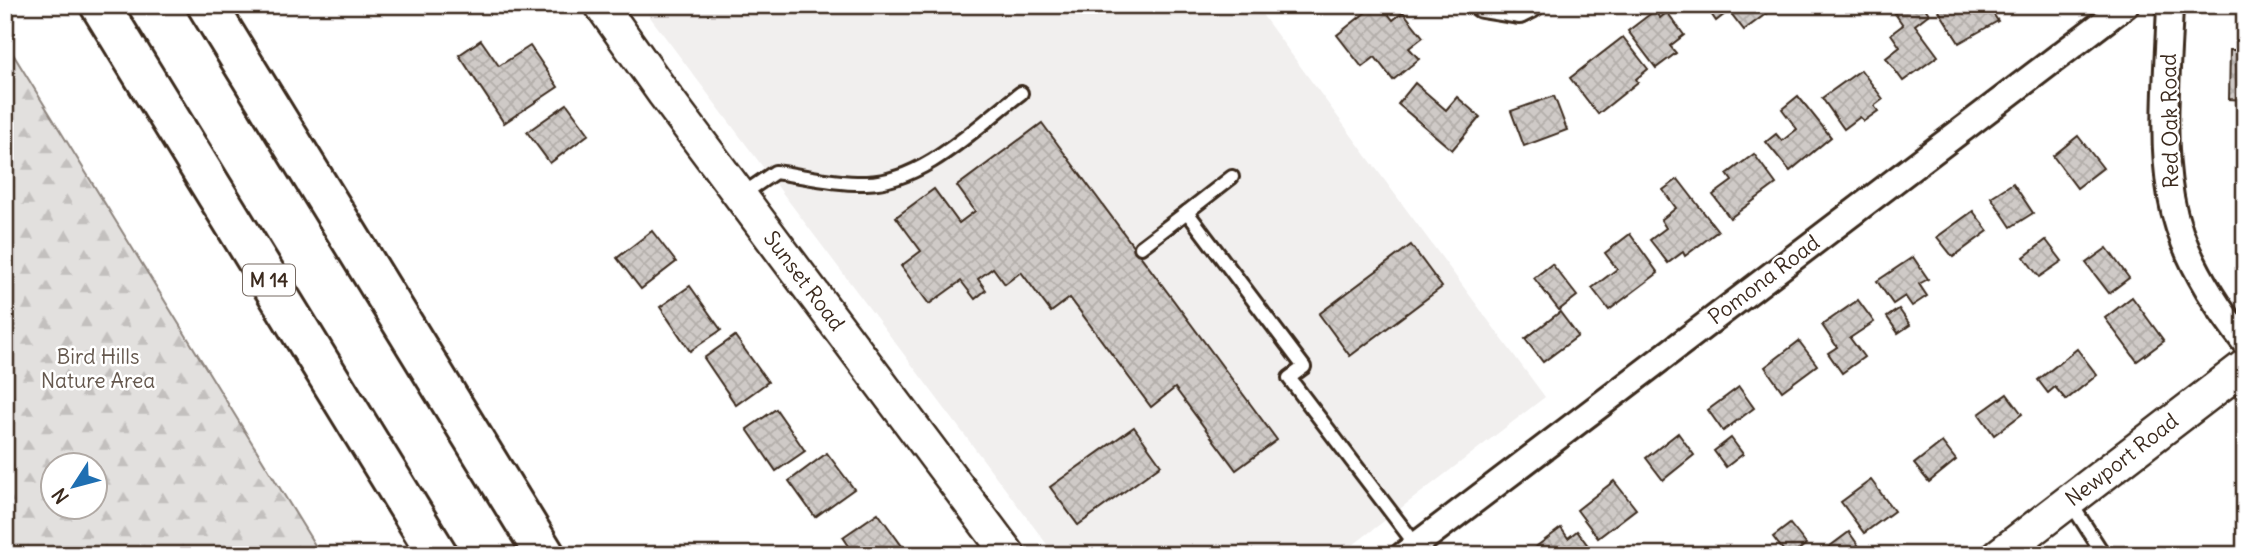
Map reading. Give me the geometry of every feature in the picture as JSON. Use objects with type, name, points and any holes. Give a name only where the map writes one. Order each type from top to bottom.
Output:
[{"type":"highway","name":"M 14","points":[[100,5],[438,555]]},
{"type":"highway","points":[[207,5],[545,555]]},
{"type":"street","name":"Sunset Road","points":[[601,5],[740,196],[1009,555]]},
{"type":"street","points":[[1482,5],[1519,11],[1531,5]]},
{"type":"street","name":"Pomona Road","points":[[1409,550],[2126,5]]},
{"type":"street","name":"Red Oak Road","points":[[2170,5],[2166,148],[2171,198],[2184,241],[2206,288],[2245,343]]},
{"type":"street","name":"Newport Road","points":[[1999,555],[2245,366]]},
{"type":"lane","points":[[740,196],[775,172],[865,184],[898,179],[921,169],[1021,93]]},
{"type":"lane","points":[[1141,247],[1232,177]]},
{"type":"lane","points":[[1187,212],[1304,367],[1289,378],[1409,550]]},
{"type":"lane","points":[[2069,501],[2104,555]]},
{"type":"shaded area","points":[[641,5],[1255,5],[1545,397],[1340,555],[1055,555]]},
{"type":"green space","name":"Bird Hills Nature Area","points":[[5,41],[321,555],[5,555]]},
{"type":"building","points":[[1375,5],[1381,5],[1393,20],[1403,12],[1423,37],[1409,48],[1419,59],[1393,80],[1375,57],[1362,67],[1337,35]]},
{"type":"building","points":[[1705,5],[1761,5],[1767,13],[1744,30],[1729,11],[1716,21]]},
{"type":"building","points":[[1889,5],[1923,5],[1929,14],[1915,25],[1938,56],[1903,81],[1886,58],[1900,47],[1891,34],[1903,25]]},
{"type":"building","points":[[1987,5],[1998,21],[1959,43],[1936,6]]},
{"type":"building","points":[[1654,11],[1660,18],[1667,12],[1684,35],[1670,46],[1676,53],[1656,68],[1628,31]]},
{"type":"building","points":[[2243,21],[2245,100],[2229,99],[2230,50],[2242,50]]},
{"type":"building","points":[[1623,37],[1648,69],[1636,79],[1638,82],[1598,114],[1570,78]]},
{"type":"building","points":[[481,40],[499,66],[530,46],[558,87],[504,123],[459,55]]},
{"type":"building","points":[[1861,70],[1883,99],[1874,106],[1878,111],[1864,121],[1860,117],[1844,129],[1822,98]]},
{"type":"building","points":[[1415,83],[1446,110],[1457,97],[1480,117],[1452,150],[1398,104]]},
{"type":"building","points":[[1554,96],[1567,130],[1524,146],[1511,111]]},
{"type":"building","points":[[1798,96],[1831,137],[1790,171],[1766,142],[1776,134],[1782,141],[1797,129],[1782,109]]},
{"type":"building","points":[[567,104],[589,134],[550,163],[527,132]]},
{"type":"building","points":[[1042,123],[1277,440],[1236,470],[1175,388],[1151,407],[1070,298],[1051,312],[1021,272],[1005,284],[993,268],[978,279],[986,290],[975,299],[961,281],[929,304],[901,266],[921,251],[896,217],[934,189],[959,223],[975,211],[957,186]]},
{"type":"building","points":[[2078,136],[2103,168],[2077,188],[2053,156]]},
{"type":"building","points":[[1754,154],[1776,184],[1730,218],[1713,195],[1732,181],[1727,174]]},
{"type":"building","points":[[1678,179],[1718,231],[1685,256],[1683,252],[1668,263],[1650,240],[1666,228],[1661,220],[1676,208],[1663,190]]},
{"type":"building","points":[[2013,183],[2033,213],[2011,227],[1991,197]]},
{"type":"building","points":[[1973,211],[1988,231],[1953,257],[1937,237]]},
{"type":"building","points":[[652,231],[676,262],[641,289],[617,258]]},
{"type":"building","points":[[1630,234],[1658,273],[1609,310],[1592,288],[1617,269],[1605,253]]},
{"type":"building","points":[[2046,240],[2062,261],[2039,277],[2024,257]]},
{"type":"building","points":[[1411,245],[1442,287],[1350,356],[1319,314]]},
{"type":"building","points":[[2107,248],[2129,278],[2109,293],[2086,263]]},
{"type":"building","points":[[1913,257],[1928,279],[1919,284],[1927,296],[1912,306],[1905,296],[1893,304],[1877,281]]},
{"type":"building","points":[[1552,264],[1577,296],[1559,310],[1534,278]]},
{"type":"building","points":[[690,286],[721,330],[690,351],[660,307]]},
{"type":"building","points":[[2132,297],[2164,341],[2137,361],[2105,318]]},
{"type":"building","points":[[1858,300],[1874,322],[1850,338],[1864,357],[1842,373],[1828,353],[1837,347],[1822,325]]},
{"type":"building","points":[[1899,309],[1910,325],[1898,333],[1887,317]]},
{"type":"building","points":[[1560,312],[1578,336],[1543,362],[1525,339]]},
{"type":"building","points":[[735,336],[768,382],[736,405],[704,358]]},
{"type":"building","points":[[1799,341],[1817,365],[1782,391],[1765,367]]},
{"type":"building","points":[[2077,349],[2097,375],[2066,400],[2055,387],[2048,393],[2038,380]]},
{"type":"building","points":[[1739,387],[1754,408],[1723,431],[1708,410]]},
{"type":"building","points":[[2007,394],[2022,414],[1994,435],[1979,414]]},
{"type":"building","points":[[776,409],[805,451],[776,471],[747,429]]},
{"type":"building","points":[[1134,427],[1161,465],[1078,525],[1050,487]]},
{"type":"building","points":[[1678,433],[1694,455],[1663,480],[1646,458]]},
{"type":"building","points":[[1731,438],[1743,454],[1726,467],[1714,451]]},
{"type":"building","points":[[1942,442],[1956,460],[1929,482],[1914,464]]},
{"type":"building","points":[[827,453],[854,489],[815,517],[789,481]]},
{"type":"building","points":[[1871,480],[1894,511],[1864,533],[1841,502]]},
{"type":"building","points":[[1614,481],[1636,509],[1598,538],[1577,510]]},
{"type":"building","points":[[878,513],[907,553],[905,555],[855,555],[843,537]]},
{"type":"building","points":[[1790,524],[1806,544],[1792,555],[1787,555],[1773,537]]},
{"type":"building","points":[[1561,528],[1568,538],[1577,531],[1595,555],[1525,555]]},
{"type":"building","points":[[1849,532],[1865,555],[1818,555]]}]
